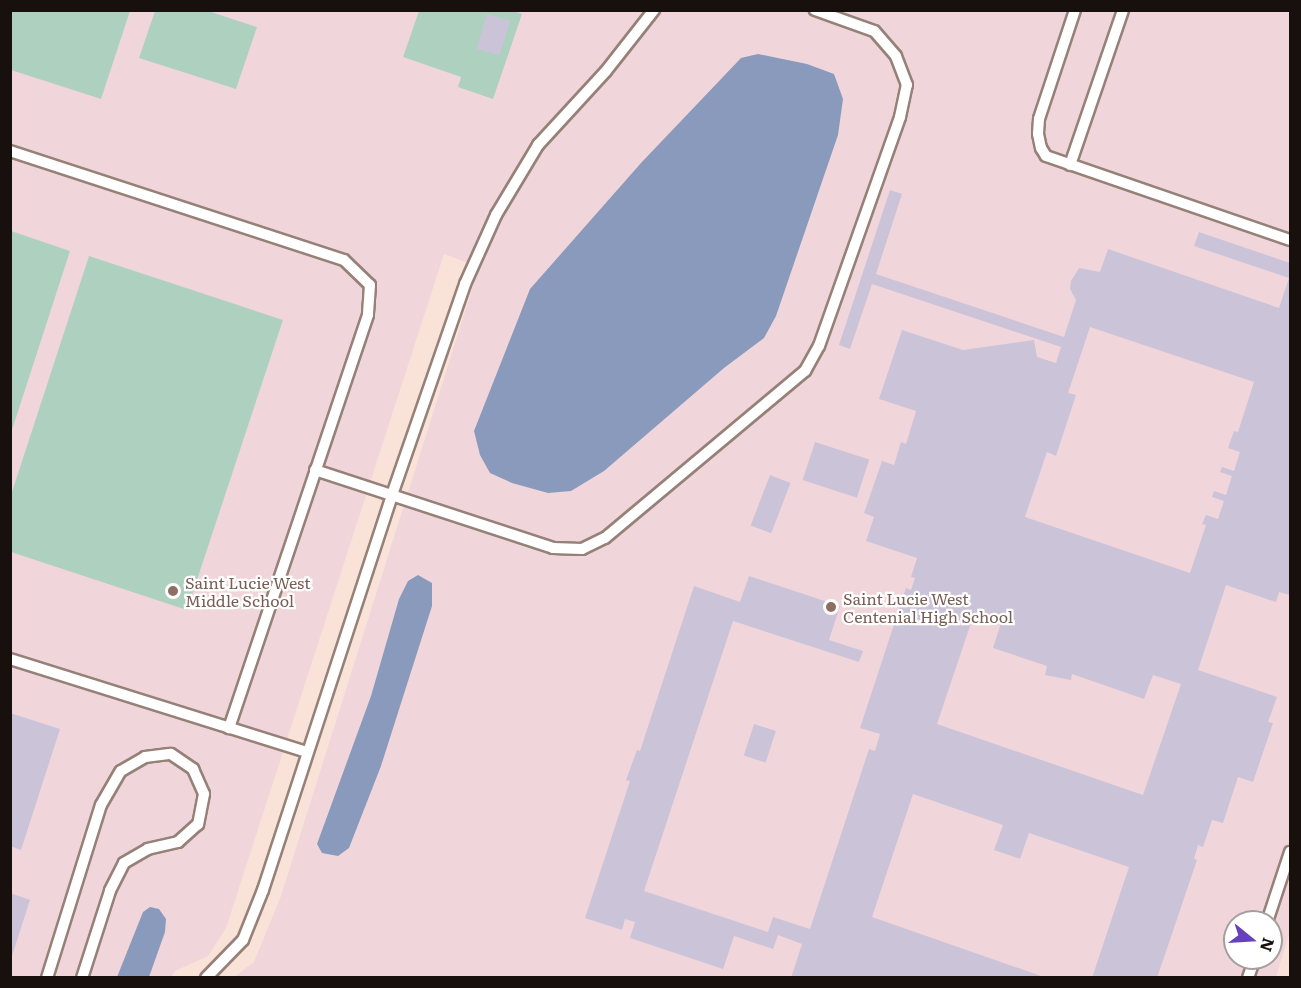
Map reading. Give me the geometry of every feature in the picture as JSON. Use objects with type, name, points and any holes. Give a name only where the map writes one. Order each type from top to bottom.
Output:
[{"type":"lane","points":[[206,978],[243,940],[263,890],[392,495],[465,284],[496,215],[538,145],[606,71],[654,10]]},
{"type":"lane","points":[[315,470],[553,548],[582,549],[605,538],[806,371],[819,346],[900,117],[907,85],[896,56],[874,31],[815,10]]},
{"type":"lane","points":[[1075,10],[1039,119],[1038,134],[1041,148],[1046,156],[1290,240]]},
{"type":"lane","points":[[1070,165],[1123,10]]},
{"type":"lane","points":[[10,151],[344,260],[370,285],[368,315],[228,728]]},
{"type":"lane","points":[[10,659],[307,752]]},
{"type":"lane","points":[[47,978],[101,805],[121,771],[145,757],[171,754],[193,769],[204,794],[198,824],[177,842],[148,849],[124,863],[110,891],[82,978]]},
{"type":"lane","points":[[1271,910],[1290,852]]},
{"type":"shaded area","name":"Saint Lucie West Centenial High School","points":[[10,11],[1290,11],[1290,932],[1283,954],[1283,910],[1223,910],[1223,970],[1278,970],[1276,977],[234,977],[254,962],[281,896],[479,267],[444,254],[226,928],[208,956],[175,971],[171,977],[11,977]]},
{"type":"green space","points":[[11,10],[130,11],[101,99],[11,70]]},
{"type":"green space","points":[[510,10],[522,14],[493,99],[458,87],[461,77],[403,57],[419,11]]},
{"type":"green space","points":[[155,11],[208,11],[257,27],[236,89],[139,58]]},
{"type":"green space","points":[[10,231],[70,251],[11,433]]},
{"type":"green space","points":[[89,256],[283,320],[187,610],[11,552],[11,495]]},
{"type":"water","points":[[758,54],[807,64],[834,74],[843,99],[838,135],[776,316],[764,338],[724,368],[604,471],[571,491],[548,493],[512,483],[490,473],[480,455],[474,431],[530,289],[641,163],[741,58]]},
{"type":"water","points":[[418,575],[432,583],[432,606],[381,766],[349,848],[338,856],[322,853],[317,844],[371,696],[399,599],[408,581]]},
{"type":"water","points":[[150,907],[159,909],[166,919],[165,932],[149,977],[117,977],[143,912]]},
{"type":"building","points":[[487,14],[510,21],[499,55],[476,48]]},
{"type":"building","points":[[890,190],[902,194],[876,274],[1064,337],[1076,300],[1070,289],[1071,281],[1079,268],[1100,272],[1108,249],[1279,308],[1289,278],[1194,246],[1199,232],[1290,263],[1290,595],[1279,592],[1276,602],[1226,585],[1198,670],[1277,697],[1268,722],[1273,723],[1253,782],[1238,777],[1223,823],[1212,820],[1203,847],[1198,845],[1194,859],[1197,860],[1157,978],[1092,978],[1129,867],[1029,833],[1020,859],[994,850],[1003,825],[913,794],[872,917],[1047,978],[791,978],[802,944],[778,935],[773,949],[734,936],[723,969],[630,938],[635,922],[625,919],[622,930],[585,918],[630,781],[626,780],[637,750],[640,751],[694,586],[740,602],[749,576],[840,606],[829,640],[863,651],[859,662],[733,621],[644,891],[768,932],[773,917],[810,929],[869,749],[875,751],[880,734],[860,728],[906,588],[911,590],[915,578],[911,577],[917,558],[866,541],[874,517],[864,513],[882,461],[894,465],[901,442],[906,444],[916,411],[879,399],[902,330],[963,350],[1034,340],[1037,357],[1056,363],[1061,347],[872,284],[850,349],[839,345]],"holes":[[[1090,327],[1254,382],[1238,432],[1234,431],[1228,448],[1240,452],[1234,471],[1222,467],[1220,472],[1232,476],[1226,495],[1214,491],[1212,497],[1224,501],[1218,519],[1206,515],[1202,524],[1206,525],[1190,573],[1025,517],[1047,452],[1056,456],[1076,395],[1068,393]],[[974,614],[1001,623],[993,648],[1047,666],[1045,675],[1071,680],[1072,674],[1144,699],[1153,675],[1181,684],[1143,795],[937,724]]]},
{"type":"building","points":[[815,442],[869,460],[857,498],[803,480]]},
{"type":"building","points":[[770,475],[791,483],[771,533],[751,525]]},
{"type":"building","points":[[10,713],[60,729],[21,850],[10,846]]},
{"type":"building","points":[[754,724],[776,731],[766,762],[744,755]]},
{"type":"building","points":[[10,893],[30,900],[11,959],[10,959]]},
{"type":"place","name":"Saint Lucie West Middle School","points":[[173,591]]},
{"type":"place","name":"Saint Lucie West Centenial High School","points":[[831,607]]}]
